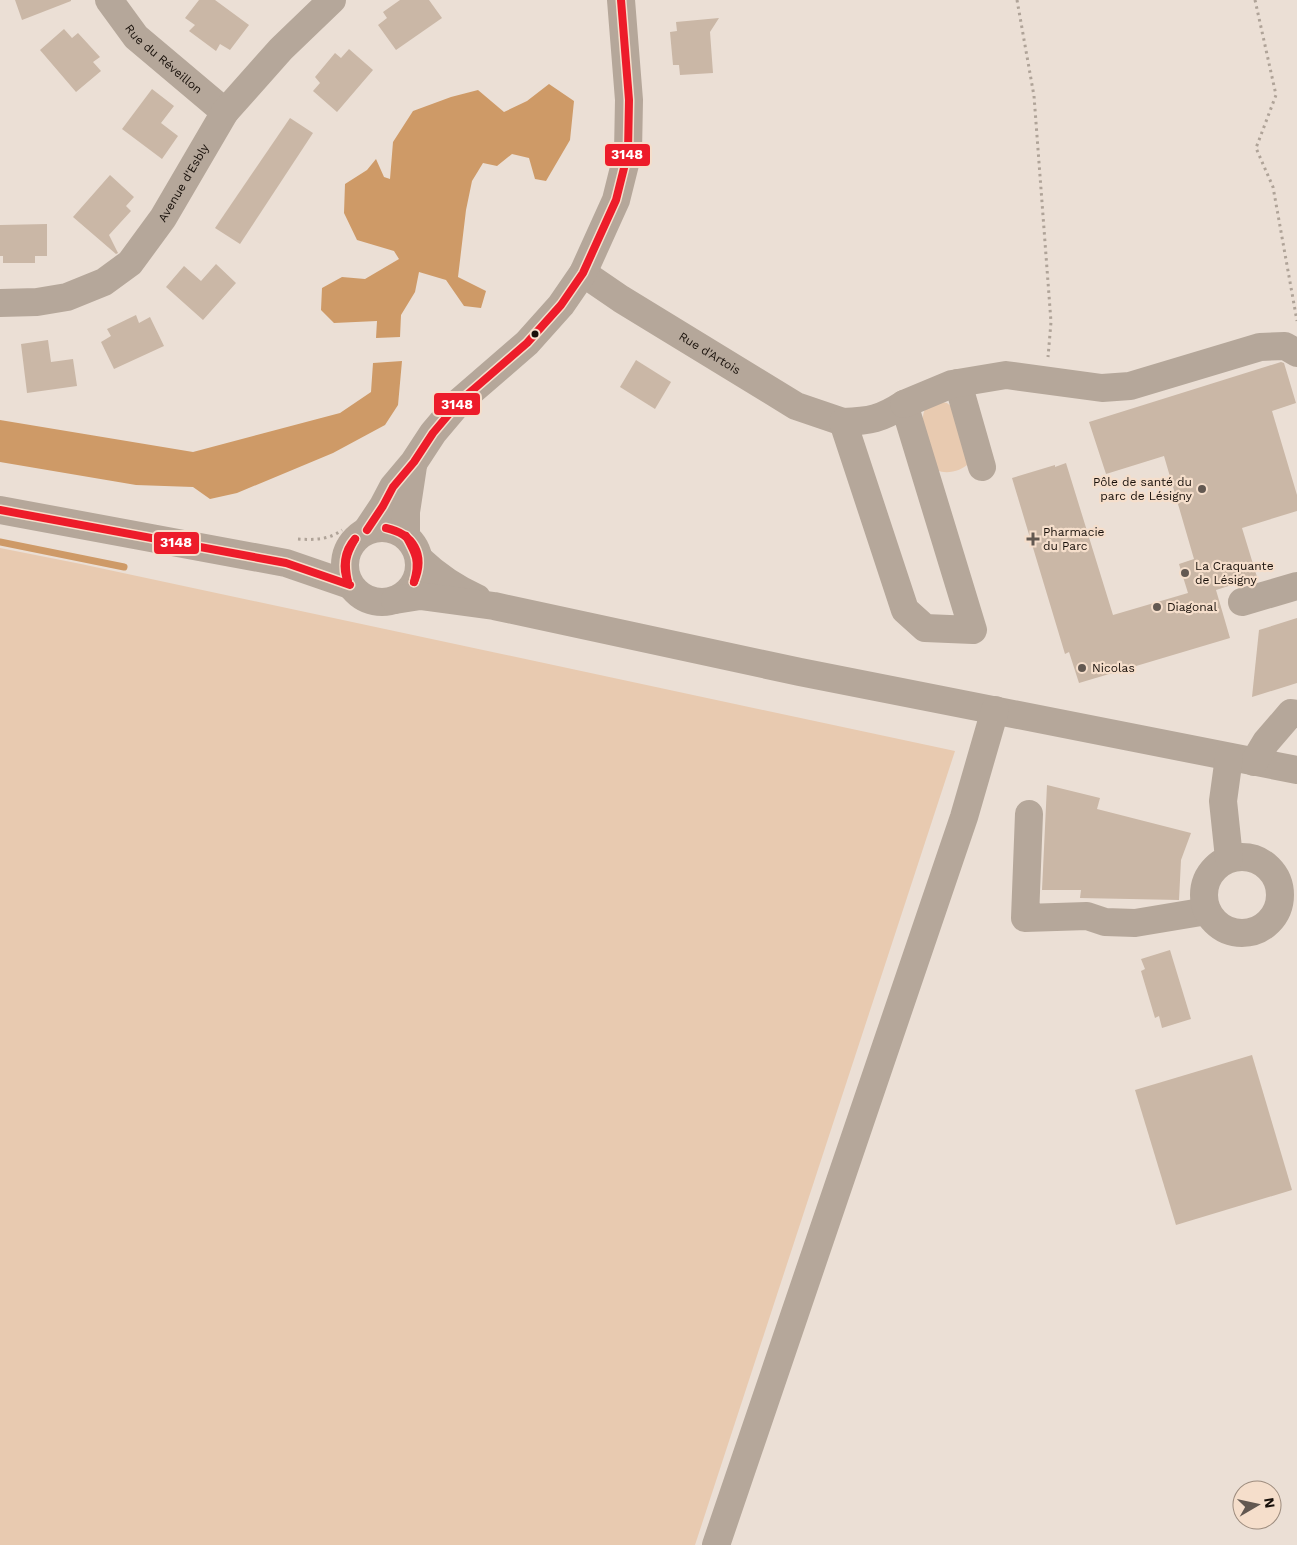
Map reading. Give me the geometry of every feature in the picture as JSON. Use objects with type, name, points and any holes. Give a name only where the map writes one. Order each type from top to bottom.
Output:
[{"type":"street","name":"Rue du Réveillon","points":[[109,0],[136,38],[226,112]]},
{"type":"street","name":"Avenue d'Esbly","points":[[0,303],[37,302],[67,298],[104,282],[130,262],[163,218],[226,112],[281,49],[332,0]]},
{"type":"street","points":[[621,0],[629,100],[628,152],[616,200],[583,273],[561,305],[527,343],[460,401],[433,433],[414,462],[393,487],[383,506],[345,555],[344,565],[350,585],[359,595],[370,600],[383,602],[420,596],[494,606],[800,672],[1297,770]]},
{"type":"street","name":"Rue d'Artois","points":[[583,273],[621,299],[796,406],[843,422]]},
{"type":"street","points":[[904,404],[972,630],[925,628],[904,610],[843,422],[865,422],[887,415],[904,404],[958,383],[1006,375],[1102,388],[1130,386],[1260,347],[1285,346],[1297,353]]},
{"type":"street","points":[[958,383],[982,467]]},
{"type":"street","points":[[395,600],[406,593],[414,584],[418,572],[406,512],[414,462]]},
{"type":"street","points":[[0,510],[286,563],[350,585]]},
{"type":"street","points":[[286,563],[312,558],[358,538],[377,527],[397,530],[437,576],[457,590],[494,606]]},
{"type":"street","points":[[1242,602],[1297,586]]},
{"type":"street","points":[[716,1545],[964,817],[994,710]]},
{"type":"street","points":[[1228,858],[1223,801],[1242,760],[1266,742],[1291,713],[1297,714]]},
{"type":"street","points":[[1030,814],[1025,918],[1087,916],[1105,922],[1135,923],[1207,911]]},
{"type":"street","points":[[1241,856],[1254,858],[1266,864],[1275,873],[1280,885],[1281,898],[1278,910],[1261,929],[1249,933],[1236,933],[1224,929],[1214,921],[1207,911],[1204,898],[1209,874],[1218,864],[1228,858],[1241,856]]},
{"type":"path","points":[[1018,0],[1034,96],[1051,322],[1047,381]]},
{"type":"path","points":[[1255,0],[1276,95],[1256,148],[1272,187],[1297,321]]},
{"type":"shaded area","points":[[549,84],[574,101],[570,140],[546,181],[535,179],[529,158],[512,154],[497,166],[483,163],[472,181],[466,210],[458,277],[486,291],[481,308],[464,306],[446,280],[419,272],[415,292],[401,315],[400,337],[376,338],[377,321],[334,323],[321,310],[322,288],[342,277],[365,279],[399,259],[394,251],[357,240],[344,213],[345,184],[367,170],[376,159],[384,177],[390,179],[393,142],[413,111],[451,97],[478,90],[504,112],[527,101]]},
{"type":"shaded area","points":[[402,361],[398,405],[385,425],[333,453],[237,493],[210,499],[193,487],[136,485],[0,462],[0,420],[193,452],[340,413],[371,392],[373,363]]},
{"type":"shaded area","points":[[941,402],[947,403],[953,408],[969,463],[962,468],[949,472],[937,470],[928,446],[923,422],[923,414],[926,407]]},
{"type":"shaded area","points":[[0,548],[955,751],[695,1545],[0,1545]]},
{"type":"building","points":[[15,0],[71,0],[71,1],[22,20]]},
{"type":"building","points":[[199,0],[215,0],[249,25],[230,50],[220,44],[216,51],[189,31],[195,25],[185,18]]},
{"type":"building","points":[[400,0],[429,0],[442,18],[396,50],[378,25],[387,18],[383,12]]},
{"type":"building","points":[[719,18],[710,32],[713,73],[680,75],[679,65],[673,65],[670,32],[677,31],[676,22]]},
{"type":"building","points":[[64,29],[72,38],[78,33],[100,57],[93,62],[101,71],[76,92],[40,50]]},
{"type":"building","points":[[349,49],[373,70],[337,112],[313,91],[320,83],[315,77],[335,53],[341,58]]},
{"type":"building","points":[[152,89],[174,106],[161,123],[178,136],[162,159],[122,129]]},
{"type":"building","points":[[290,118],[313,133],[240,244],[215,228]]},
{"type":"building","points":[[110,175],[134,197],[126,206],[131,211],[109,235],[118,253],[116,254],[73,217]]},
{"type":"building","points":[[47,224],[47,256],[35,256],[35,263],[3,263],[3,256],[0,256],[0,225]]},
{"type":"building","points":[[216,264],[236,283],[203,320],[166,287],[184,266],[201,281]]},
{"type":"building","points":[[136,315],[139,323],[150,317],[164,346],[114,369],[101,342],[111,336],[107,329]]},
{"type":"building","points":[[48,340],[51,362],[73,359],[77,386],[27,393],[21,344]]},
{"type":"building","points":[[636,360],[671,382],[655,409],[620,387]]},
{"type":"building","points":[[1281,362],[1284,363],[1296,403],[1272,411],[1297,495],[1297,511],[1242,528],[1257,577],[1216,590],[1230,638],[1079,683],[1069,652],[1065,654],[1012,478],[1066,463],[1113,615],[1188,593],[1179,564],[1194,559],[1164,456],[1106,474],[1089,422]]},
{"type":"building","points":[[1297,618],[1297,683],[1252,697],[1259,630]]},
{"type":"building","points":[[1047,785],[1100,798],[1097,809],[1191,833],[1181,860],[1179,900],[1080,898],[1081,890],[1042,890]]},
{"type":"building","points":[[1170,950],[1191,1019],[1162,1028],[1159,1016],[1155,1018],[1141,971],[1145,969],[1141,959]]},
{"type":"building","points":[[1252,1055],[1292,1190],[1176,1225],[1135,1090]]},
{"type":"waterway","points":[[0,542],[124,567]]},
{"type":"transit line","name":"3148","points":[[367,530],[393,487],[414,462],[433,433],[460,401],[527,343],[561,305],[583,273],[616,200],[628,152],[629,100],[621,0]]},
{"type":"transit line","name":"3148","points":[[0,510],[286,563],[350,585]]},
{"type":"transit line","name":"3148","points":[[386,528],[403,535],[415,547],[418,554],[418,563],[414,582]]},
{"type":"transit line","name":"3148","points":[[406,536],[417,563],[414,582]]},
{"type":"transit line","name":"3148","points":[[348,582],[345,560],[348,549],[355,539]]},
{"type":"transit line","name":"3148","points":[[348,582],[346,560],[355,539]]},
{"type":"place","name":"Pôle de santé du parc de Lésigny","points":[[1202,489]]},
{"type":"place","name":"Pharmacie du Parc","points":[[1033,539]]},
{"type":"place","name":"La Craquante de Lésigny","points":[[1185,573]]},
{"type":"place","name":"Diagonal","points":[[1157,607]]},
{"type":"place","name":"Nicolas","points":[[1082,668]]}]
